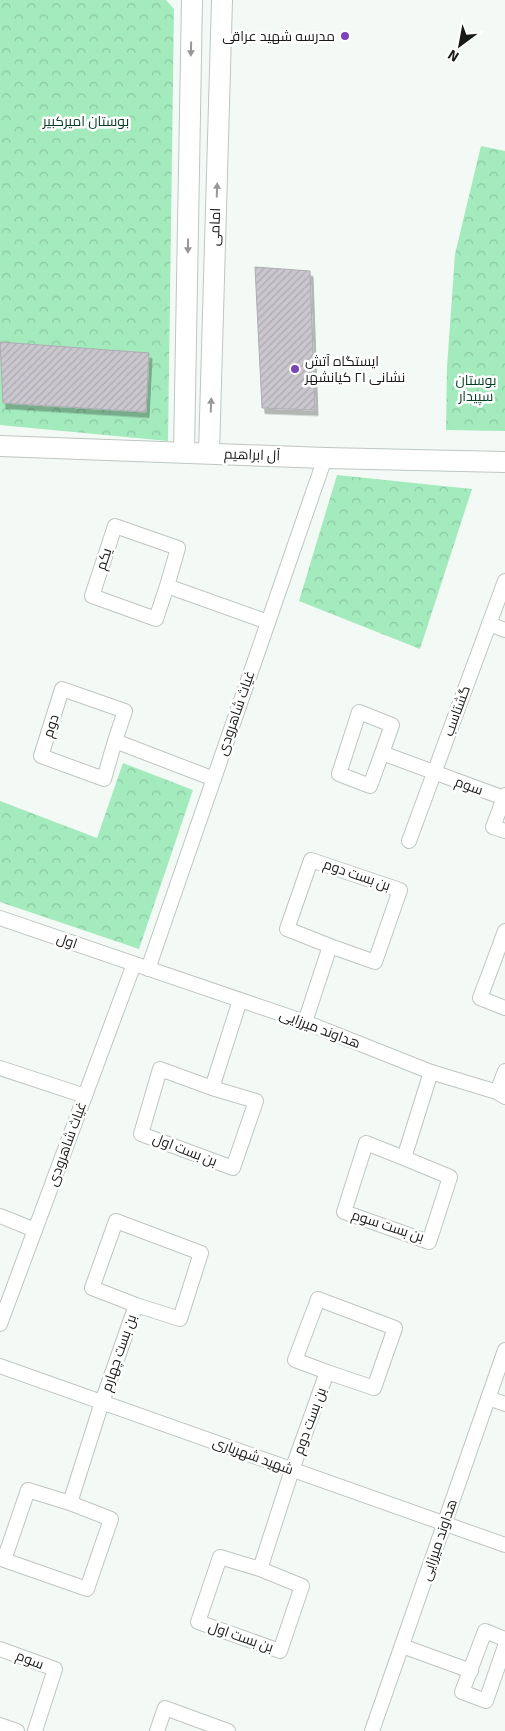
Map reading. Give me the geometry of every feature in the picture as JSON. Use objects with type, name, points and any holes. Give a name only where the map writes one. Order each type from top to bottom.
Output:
[{"type":"main road","name":"امامی","points":[[184,452],[192,0]]},
{"type":"main road","name":"امامی","points":[[209,453],[222,0]]},
{"type":"main road","name":"آل ابراهیم","points":[[1,450],[184,452],[325,458],[505,462]]},
{"type":"street","name":"غیاث شاهرودی","points":[[148,968],[325,458]]},
{"type":"street","name":"یکم","points":[[115,526],[178,548],[167,586],[156,619],[92,596],[115,526]]},
{"type":"street","name":"گشتاسب","points":[[409,841],[505,581]]},
{"type":"street","points":[[167,586],[268,622]]},
{"type":"street","points":[[489,624],[505,630]]},
{"type":"street","name":"دوم","points":[[62,689],[125,711],[115,742],[104,779],[41,756],[62,689]]},
{"type":"street","points":[[359,712],[392,725],[382,753],[370,786],[338,774],[359,712]]},
{"type":"street","points":[[115,742],[214,778]]},
{"type":"street","points":[[382,753],[434,773]]},
{"type":"street","name":"سوم","points":[[434,773],[504,796],[493,827],[505,831]]},
{"type":"street","name":"بن بست دوم","points":[[311,860],[400,890],[375,962],[330,946],[288,929],[311,860]]},
{"type":"street","name":"اول","points":[[0,918],[134,964]]},
{"type":"street","points":[[505,931],[480,998],[505,1008]]},
{"type":"street","points":[[305,1022],[330,946]]},
{"type":"street","name":"غیاث شاهرودی","points":[[0,1324],[134,964]]},
{"type":"street","name":"هداوند میرزایی","points":[[134,964],[305,1022],[431,1072],[501,1095]]},
{"type":"street","points":[[212,1088],[240,1000]]},
{"type":"street","points":[[0,1068],[85,1096]]},
{"type":"street","name":"بن بست اول","points":[[160,1069],[212,1088],[256,1101],[233,1168],[140,1134],[160,1069]]},
{"type":"street","points":[[501,1095],[505,1071]]},
{"type":"street","points":[[404,1158],[431,1072]]},
{"type":"street","name":"بن بست سوم","points":[[366,1143],[404,1158],[450,1177],[429,1242],[344,1212],[366,1143]]},
{"type":"street","points":[[0,1216],[35,1230]]},
{"type":"street","name":"بن بست چهارم","points":[[116,1221],[201,1253],[180,1319],[136,1305],[92,1288],[116,1221]]},
{"type":"street","name":"بن بست دوم","points":[[318,1299],[396,1328],[374,1388],[327,1372],[295,1360],[318,1299]]},
{"type":"street","name":"بن بست چهارم","points":[[102,1402],[136,1305]]},
{"type":"street","name":"هداوند میرزایی","points":[[372,1731],[505,1350]]},
{"type":"street","name":"شهید شهریاری","points":[[0,1366],[505,1545]]},
{"type":"street","name":"بن بست دوم","points":[[292,1470],[327,1372]]},
{"type":"street","points":[[488,1398],[505,1404]]},
{"type":"street","points":[[70,1503],[102,1402]]},
{"type":"street","points":[[260,1569],[292,1470]]},
{"type":"street","points":[[28,1490],[70,1503],[111,1519],[87,1589],[4,1560],[28,1490]]},
{"type":"street","name":"بن بست اول","points":[[220,1557],[260,1569],[302,1586],[280,1651],[198,1622],[220,1557]]},
{"type":"street","points":[[505,1639],[485,1631],[462,1692],[486,1701],[505,1646]]},
{"type":"street","points":[[402,1646],[470,1671]]},
{"type":"street","name":"سوم","points":[[0,1649],[55,1670],[35,1731]]},
{"type":"street","points":[[158,1731],[165,1708],[228,1731]]},
{"type":"street","points":[[0,1725],[16,1731]]},
{"type":"green space","name":"بوستان امیرکبیر","points":[[0,0],[166,0],[174,9],[168,441],[0,425]]},
{"type":"green space","name":"بوستان سپیدار","points":[[481,146],[505,151],[505,431],[446,430],[447,367],[455,254]]},
{"type":"green space","points":[[337,475],[472,489],[420,649],[299,601]]},
{"type":"green space","points":[[123,763],[193,790],[139,949],[0,902],[0,801],[97,838]]},
{"type":"building","points":[[255,267],[310,271],[315,410],[262,408]]},
{"type":"building","points":[[0,342],[149,353],[146,412],[3,403]]},
{"type":"place","name":"مدرسه شهید عراقی","points":[[345,36]]},
{"type":"place","name":"ایستگاه آتش نشانی ۲۱ کیانشهر","points":[[295,369]]}]
